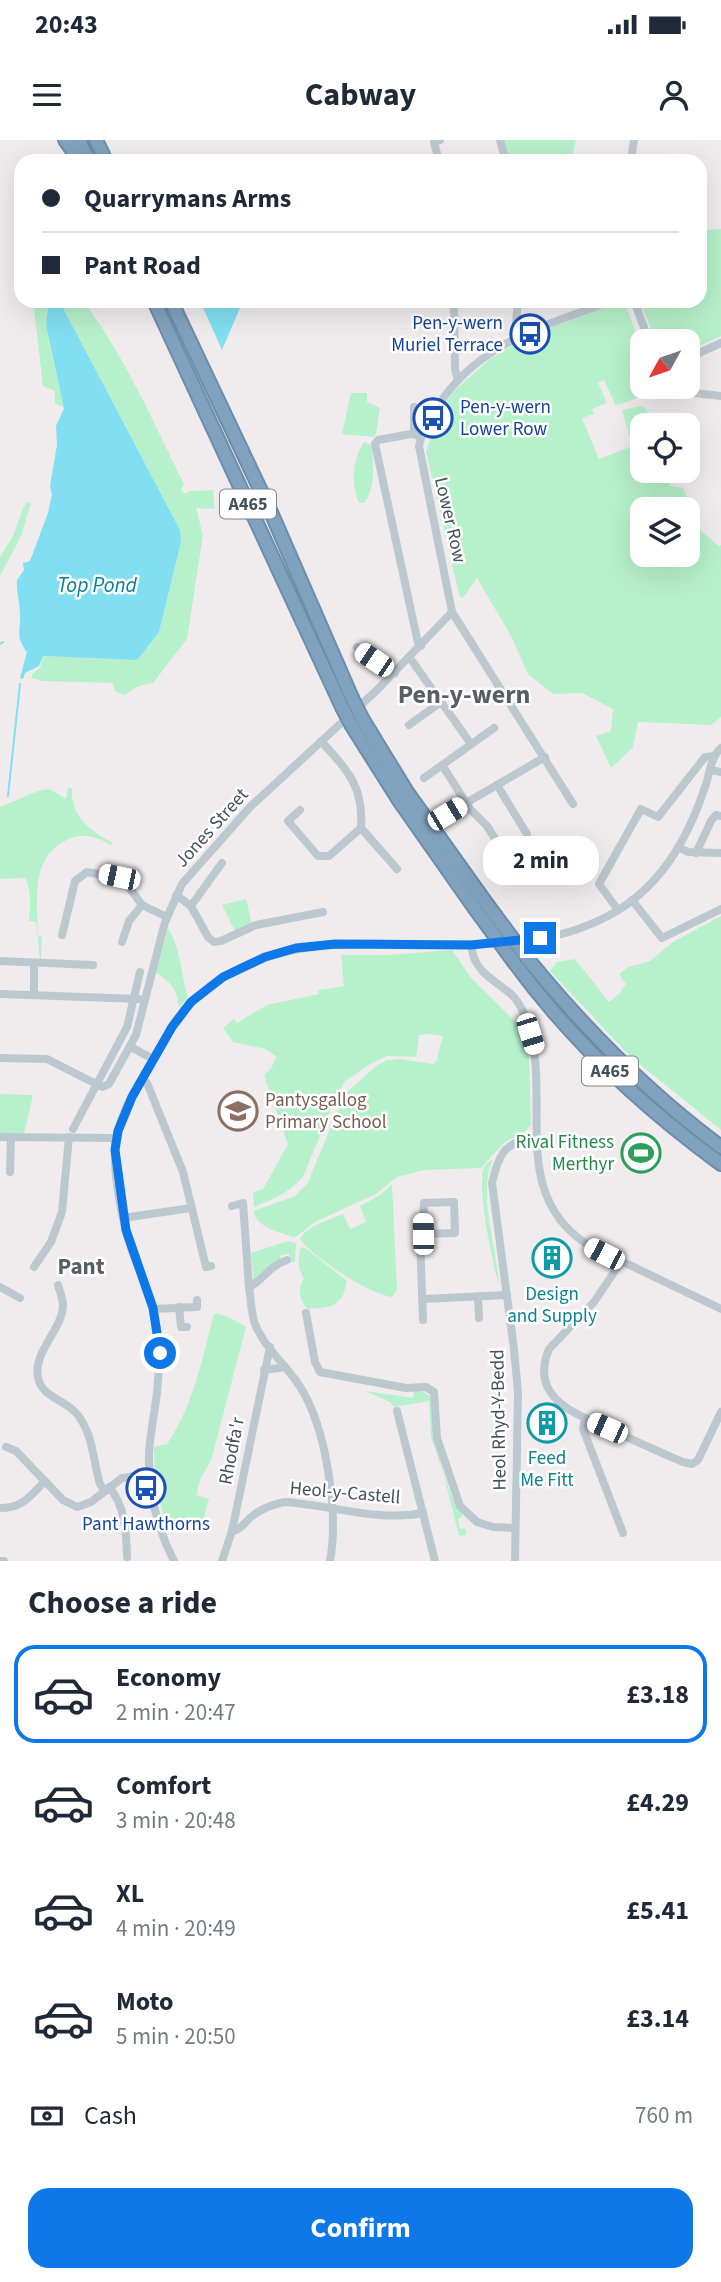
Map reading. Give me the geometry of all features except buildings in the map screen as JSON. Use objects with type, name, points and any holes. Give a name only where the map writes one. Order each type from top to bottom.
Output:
[{"type":"highway","name":"A465","points":[[157,308],[342,707],[358,723]]},
{"type":"highway","name":"A465","points":[[174,308],[270,510],[352,698],[358,723],[400,802],[520,960],[544,1003],[583,1046],[653,1111],[721,1164]]},
{"type":"highway","name":"A465","points":[[520,960],[668,1105],[721,1147]]},
{"type":"street","points":[[437,154],[434,142],[440,140]]},
{"type":"street","points":[[454,308],[455,369],[458,380]]},
{"type":"street","points":[[517,308],[516,323],[521,334]]},
{"type":"street","points":[[421,646],[418,643],[376,454],[376,441],[418,435],[444,396],[485,357],[521,334],[593,308]]},
{"type":"street","points":[[637,308],[644,329]]},
{"type":"street","points":[[700,353],[721,343]]},
{"type":"street","points":[[700,394],[721,396]]},
{"type":"street","name":"Lower Row","points":[[414,407],[420,458],[452,612]]},
{"type":"street","points":[[452,612],[573,804]]},
{"type":"street","name":"Jones Street","points":[[97,1084],[102,1087],[109,1084],[131,1047],[167,916],[187,878],[241,817],[395,674],[452,612]]},
{"type":"street","points":[[357,648],[395,674]]},
{"type":"street","points":[[410,658],[471,744]]},
{"type":"street","points":[[409,725],[441,702]]},
{"type":"street","points":[[424,778],[494,728]]},
{"type":"street","points":[[321,741],[351,774],[360,796],[361,828],[397,869]]},
{"type":"street","points":[[174,1561],[158,1521],[149,1474],[160,1353],[153,1308],[130,1247],[123,1218],[116,1160],[116,1138],[122,1120],[142,1078],[172,1027],[191,1002],[223,977],[265,957],[296,948],[328,944],[471,945],[540,938],[598,921],[632,900],[656,878],[680,848],[714,756],[721,748]]},
{"type":"street","points":[[618,910],[599,884],[641,809],[658,817],[699,763],[705,757],[714,756]]},
{"type":"street","points":[[447,814],[545,757]]},
{"type":"street","points":[[442,765],[466,803],[487,826],[499,845]]},
{"type":"street","points":[[710,770],[721,772]]},
{"type":"street","points":[[497,785],[527,834]]},
{"type":"street","points":[[300,810],[288,821],[318,856],[329,856],[361,828]]},
{"type":"street","points":[[696,853],[711,821],[716,815],[721,816]]},
{"type":"street","points":[[680,848],[696,853],[721,853]]},
{"type":"street","points":[[191,906],[222,863]]},
{"type":"street","points":[[62,935],[75,881],[87,872],[123,879],[142,905],[167,916]]},
{"type":"street","points":[[176,895],[191,906],[208,937],[214,942],[256,925],[323,912]]},
{"type":"street","points":[[632,900],[662,938],[721,909]]},
{"type":"street","points":[[122,942],[129,921],[142,905]]},
{"type":"street","points":[[471,945],[475,961],[481,970],[516,999],[526,1018],[535,1049],[537,1138],[542,1187],[553,1212],[578,1239],[721,1309]]},
{"type":"street","points":[[0,961],[93,965]]},
{"type":"street","points":[[34,963],[34,995]]},
{"type":"street","points":[[34,1267],[51,1242],[62,1212],[71,1133],[127,1027],[140,972]]},
{"type":"street","points":[[0,994],[145,1000]]},
{"type":"street","points":[[131,1047],[153,1059]]},
{"type":"street","points":[[0,1058],[47,1059],[97,1084]]},
{"type":"street","points":[[142,1078],[147,1083],[184,1175],[206,1267],[211,1266]]},
{"type":"street","points":[[0,1137],[71,1133],[116,1138]]},
{"type":"street","points":[[10,1138],[10,1172]]},
{"type":"street","name":"Heol Rhyd-Y-Bedd","points":[[515,1561],[518,1392],[492,1183],[496,1164],[508,1147],[519,1140],[537,1138]]},
{"type":"street","points":[[423,1234],[455,1233],[454,1202],[424,1203],[423,1234],[420,1239],[424,1320]]},
{"type":"street","points":[[232,1206],[243,1203],[254,1322],[313,1410],[324,1450],[332,1510],[330,1561]]},
{"type":"street","points":[[123,1218],[191,1208]]},
{"type":"street","points":[[249,1287],[257,1283],[268,1269],[287,1260]]},
{"type":"street","points":[[621,1262],[594,1302],[555,1342],[545,1358],[545,1380],[551,1394],[561,1406],[585,1418],[682,1462],[692,1464],[698,1460],[721,1412]]},
{"type":"street","points":[[0,1287],[20,1298]]},
{"type":"street","points":[[62,1289],[62,1313],[40,1361],[38,1377],[44,1391],[70,1407],[82,1421],[100,1484],[120,1502],[126,1531],[126,1554],[137,1551]]},
{"type":"street","points":[[423,1299],[507,1295]]},
{"type":"street","points":[[478,1297],[479,1318]]},
{"type":"street","points":[[153,1308],[197,1307],[197,1300]]},
{"type":"street","points":[[179,1307],[181,1328],[187,1327]]},
{"type":"street","points":[[306,1313],[314,1362],[320,1372],[406,1388],[426,1387],[433,1392],[437,1438],[460,1506],[477,1522],[493,1527],[515,1528]]},
{"type":"street","name":"Rhodfa'r","points":[[222,1561],[232,1531],[270,1347]]},
{"type":"street","points":[[264,1370],[285,1367]]},
{"type":"street","points":[[396,1417],[435,1561]]},
{"type":"street","points":[[585,1418],[583,1429],[624,1532]]},
{"type":"street","points":[[6,1447],[16,1451],[63,1500],[77,1507],[86,1505],[122,1478],[149,1474]]},
{"type":"street","points":[[0,1508],[12,1508],[25,1502],[45,1481]]},
{"type":"street","name":"Heol-y-Castell","points":[[232,1531],[237,1531],[251,1517],[276,1504],[293,1503],[332,1510],[423,1513]]},
{"type":"green space","points":[[503,140],[576,140],[573,154],[508,154]]},
{"type":"green space","points":[[721,229],[721,336],[700,346],[700,329],[651,329],[643,308],[707,308],[707,230]]},
{"type":"green space","points":[[48,308],[46,325],[64,408],[55,403],[55,391],[43,386],[34,309]]},
{"type":"green space","points":[[63,308],[88,308],[112,344],[149,413],[184,484],[181,490],[185,494],[190,491],[213,490],[215,509],[196,508],[203,535],[187,639],[153,683],[139,686],[124,695],[115,691],[112,683],[42,681],[32,678],[32,674],[40,668],[43,656],[139,658],[159,632],[181,542],[180,530]]},
{"type":"green space","points":[[605,308],[627,308],[634,329],[630,329],[630,399],[634,399],[615,404],[604,380],[598,383],[607,403],[592,409],[594,414],[582,418],[599,459],[630,447],[630,483],[669,483],[670,486],[683,488],[687,497],[630,497],[630,567],[700,567],[700,530],[721,545],[721,717],[711,725],[638,722],[633,747],[611,768],[596,736],[611,731],[613,709],[582,693],[553,694],[528,674],[511,636],[477,578],[462,599],[426,452],[438,414],[454,391],[490,359],[531,335]]},
{"type":"green space","points":[[351,393],[367,393],[367,402],[380,408],[374,437],[342,434]]},
{"type":"green space","points":[[642,406],[647,412],[630,413],[630,438],[622,410]]},
{"type":"green space","points":[[364,442],[372,446],[373,476],[368,497],[364,503],[359,503],[354,472],[357,456]]},
{"type":"green space","points":[[27,502],[31,503],[21,536],[0,576],[0,557],[13,536]]},
{"type":"green space","points":[[68,788],[72,788],[74,807],[83,822],[113,843],[112,845],[94,838],[77,836],[54,849],[46,859],[38,882],[37,896],[38,936],[42,936],[40,960],[36,922],[29,921],[30,894],[25,878],[0,879],[0,807],[49,789],[66,799]]},
{"type":"green space","points":[[246,899],[252,924],[235,931],[222,905]]},
{"type":"green space","points":[[721,916],[721,1130],[631,1057],[550,971],[557,962],[575,959],[609,1002],[626,984],[619,974],[628,967],[650,961],[673,942]]},
{"type":"green space","points":[[168,928],[178,953],[188,998],[179,1007],[172,987],[156,973]]},
{"type":"green space","points":[[452,950],[472,979],[519,1025],[529,1058],[531,1125],[504,1143],[481,1168],[424,1170],[397,1177],[376,1194],[315,1222],[297,1236],[293,1237],[263,1225],[254,1211],[295,1196],[307,1184],[345,1094],[377,1065],[387,1060],[400,1059],[433,1064],[436,1062],[443,1036],[419,1035],[416,1057],[387,1056],[345,1081],[303,1177],[286,1191],[254,1207],[253,1192],[263,1189],[288,1144],[264,1075],[277,1057],[265,1049],[233,1042],[223,1028],[234,1019],[237,1023],[267,1005],[319,994],[318,990],[344,986],[341,955],[388,955]]},
{"type":"green space","points":[[0,1094],[33,1095],[24,1134],[0,1134]]},
{"type":"green space","points":[[493,1159],[487,1188],[487,1204],[499,1284],[482,1194],[484,1169]]},
{"type":"green space","points":[[392,1184],[397,1290],[392,1297],[369,1289],[342,1274],[317,1256],[300,1239],[313,1227],[343,1214],[350,1229],[366,1222],[360,1206],[380,1195]]},
{"type":"green space","points":[[288,1241],[296,1243],[295,1262],[290,1262],[289,1254],[281,1255],[254,1283],[251,1253]]},
{"type":"green space","points":[[304,1247],[347,1281],[342,1296],[335,1304],[308,1309],[303,1302],[300,1290],[304,1279],[299,1261],[300,1248]]},
{"type":"green space","points":[[214,1313],[227,1316],[246,1327],[211,1461],[201,1477],[196,1495],[209,1499],[204,1517],[190,1531],[185,1519],[166,1526],[157,1487],[154,1447],[167,1444],[184,1414],[196,1381]]},
{"type":"green space","points":[[419,1390],[430,1396],[444,1474],[463,1516],[458,1519],[460,1529],[465,1528],[466,1535],[459,1536],[431,1437],[429,1401],[394,1407],[390,1402],[365,1391],[413,1398],[414,1391]]},
{"type":"water","name":"Top Pond","points":[[48,308],[63,308],[180,530],[181,542],[159,632],[139,658],[43,656],[39,666],[25,673],[23,679],[20,678],[27,652],[20,638],[17,580],[24,570],[23,563],[30,561],[48,513],[57,445],[56,426],[64,408],[46,325]]},
{"type":"water","points":[[203,308],[240,308],[222,350]]},
{"type":"waterway","points":[[8,796],[20,684]]},
{"type":"place","name":"Pen-y-wern Muriel Terrace","points":[[530,334]]},
{"type":"place","name":"Pen-y-wern Lower Row","points":[[433,418]]},
{"type":"place","name":"Pantysgallog Primary School","points":[[238,1111]]},
{"type":"place","name":"Rival Fitness Merthyr","points":[[641,1153]]},
{"type":"place","name":"Design and Supply","points":[[552,1258]]},
{"type":"place","name":"Feed Me Fitt","points":[[547,1423]]},
{"type":"place","name":"Pant Hawthorns","points":[[146,1488]]},
{"type":"district","name":"Pen-y-wern","points":[[464,694]]},
{"type":"district","name":"Pant","points":[[81,1266]]},
{"type":"route","points":[[160,1353],[150,1296],[130,1247],[123,1218],[116,1138],[142,1078],[172,1027],[191,1002],[223,977],[265,957],[296,948],[328,944],[471,945],[540,938]]}]
